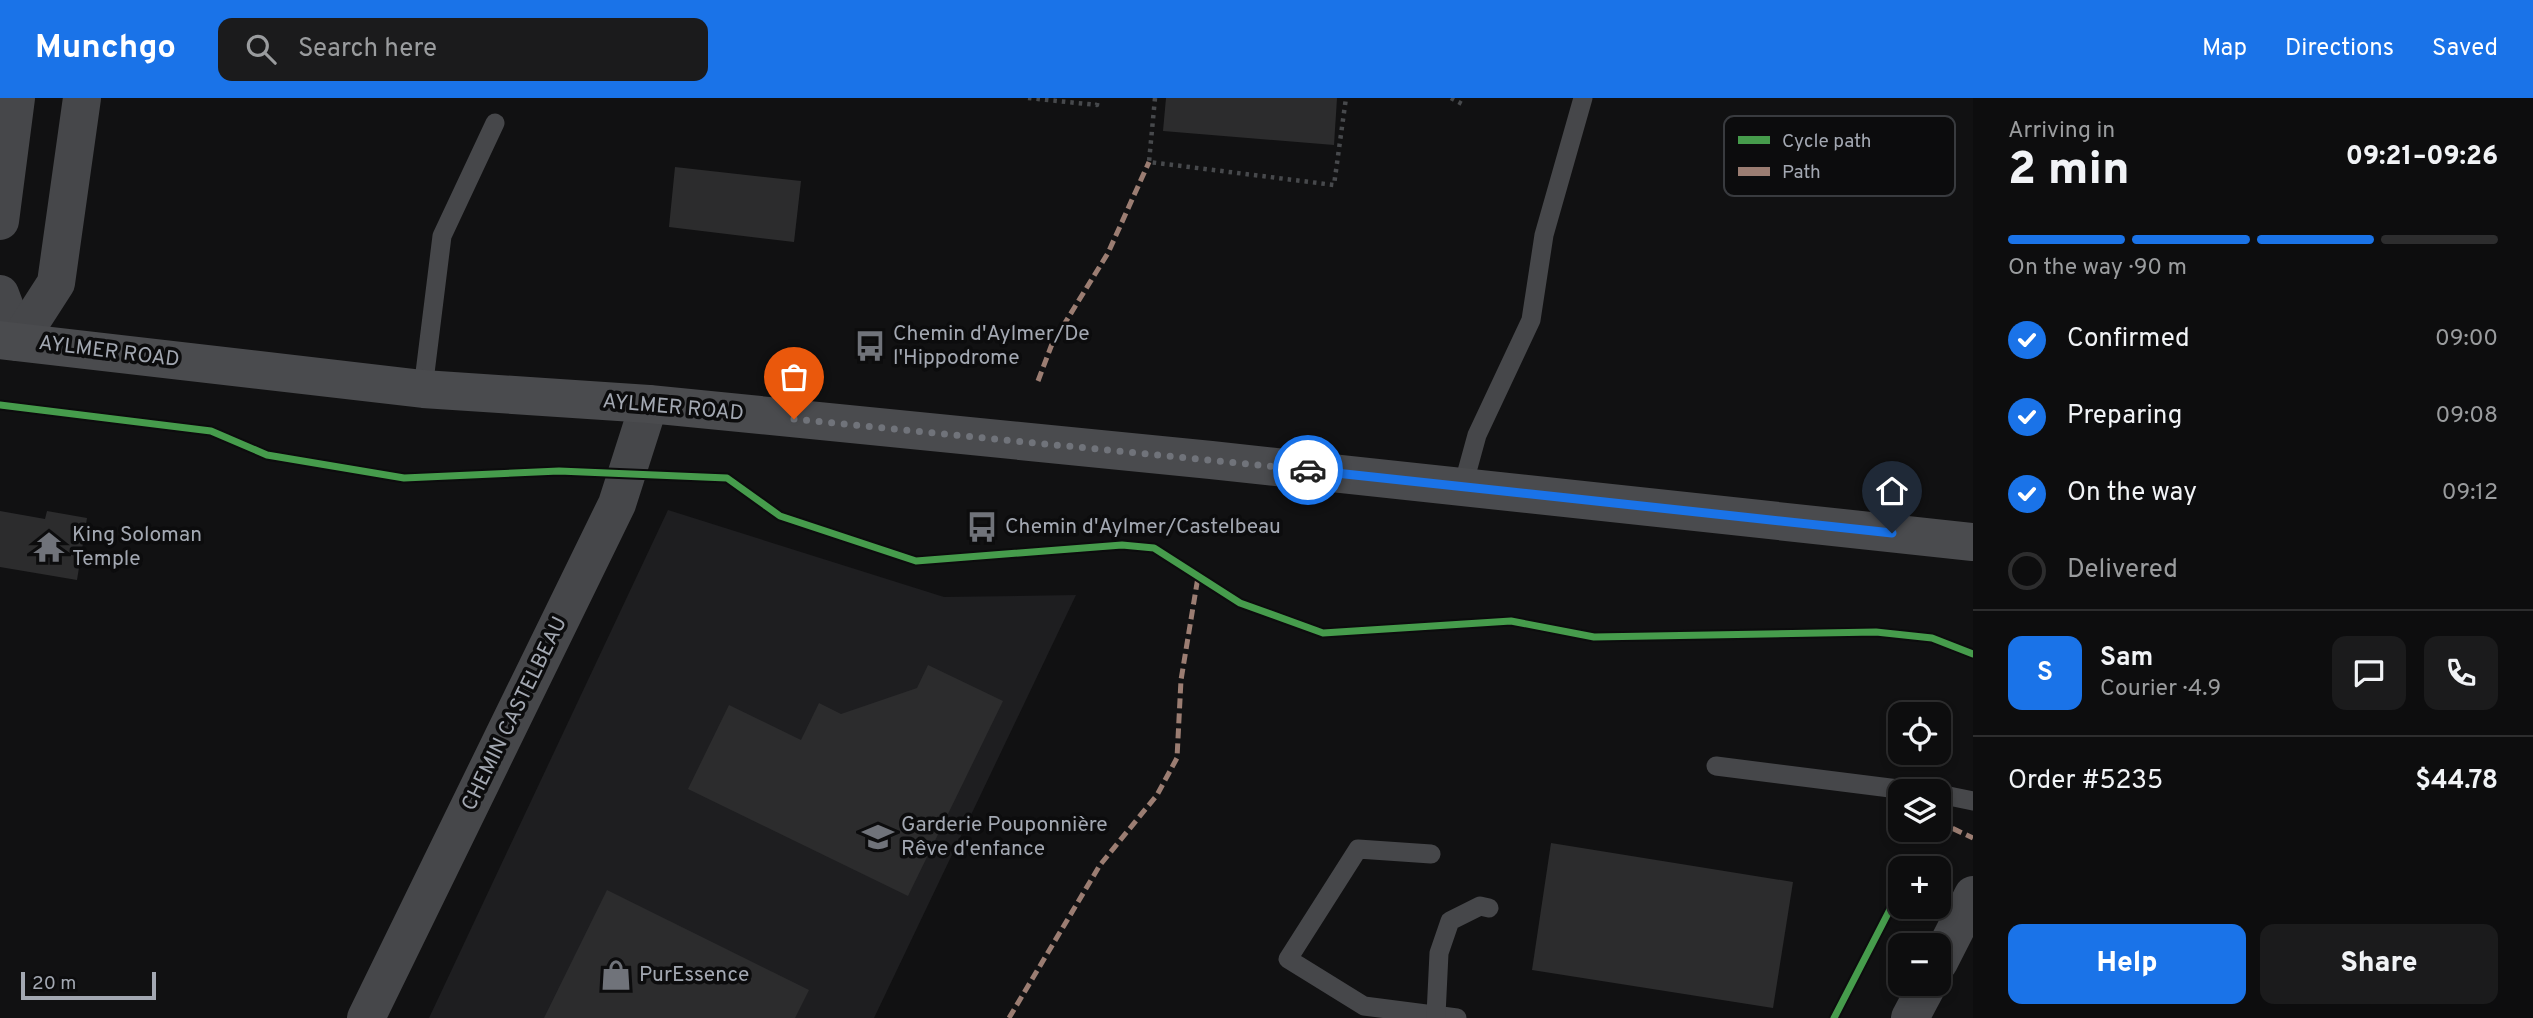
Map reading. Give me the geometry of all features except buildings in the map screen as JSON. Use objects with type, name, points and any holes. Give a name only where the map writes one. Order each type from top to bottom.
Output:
[{"type":"main road","name":"AYLMER ROAD","points":[[9,341],[423,389],[649,404],[1463,486],[1973,542]]},
{"type":"street","points":[[0,221],[16,98]]},
{"type":"street","points":[[9,341],[56,283],[82,98]]},
{"type":"street","points":[[0,294],[9,341]]},
{"type":"street","name":"CHEMIN CASTELBEAU","points":[[366,1018],[617,504],[649,404]]},
{"type":"street","points":[[1951,938],[1973,895]]},
{"type":"street","points":[[1910,1018],[1922,996]]},
{"type":"lane","points":[[1463,486],[1477,435],[1531,320],[1544,235],[1583,98]]},
{"type":"lane","points":[[423,389],[442,236],[495,123]]},
{"type":"lane","points":[[1716,766],[1888,788]]},
{"type":"lane","points":[[1951,796],[1973,801]]},
{"type":"lane","points":[[1431,854],[1358,849],[1288,959],[1364,1006],[1457,1018]]},
{"type":"lane","points":[[1436,1015],[1439,953],[1450,921],[1480,906],[1489,908]]},
{"type":"path","points":[[1028,98],[1097,105],[1098,98]]},
{"type":"path","points":[[1155,98],[1150,162],[1334,185],[1346,98]]},
{"type":"path","points":[[1451,98],[1464,105]]},
{"type":"shaded area","points":[[668,510],[944,597],[1076,595],[874,1018],[429,1018]]},
{"type":"marked path","points":[[1038,381],[1052,344],[1108,253],[1149,162]]},
{"type":"marked path","points":[[1009,1018],[1100,865],[1157,795],[1177,758],[1181,680],[1198,577]]},
{"type":"marked path","points":[[1951,828],[1973,838]]},
{"type":"cycle path","points":[[0,405],[211,431],[267,455],[404,478],[559,471],[727,478],[780,516],[916,561],[1122,545],[1154,548],[1240,603],[1323,633],[1511,621],[1594,637],[1876,632],[1932,638],[1973,654]]},
{"type":"cycle path","points":[[1834,1018],[1888,913]]},
{"type":"way so far","points":[[794,419],[1308,470]]},
{"type":"place","name":"Chemin d'Aylmer/De l'Hippodrome","points":[[870,346]]},
{"type":"place","name":"Chemin d'Aylmer/Castelbeau","points":[[982,527]]},
{"type":"place","name":"King Soloman Temple","points":[[49,547]]},
{"type":"place","name":"Garderie Pouponnière Rêve d'enfance","points":[[878,837]]},
{"type":"place","name":"PurEssence","points":[[616,975]]},
{"type":"route","points":[[1308,470],[1892,533]]}]
